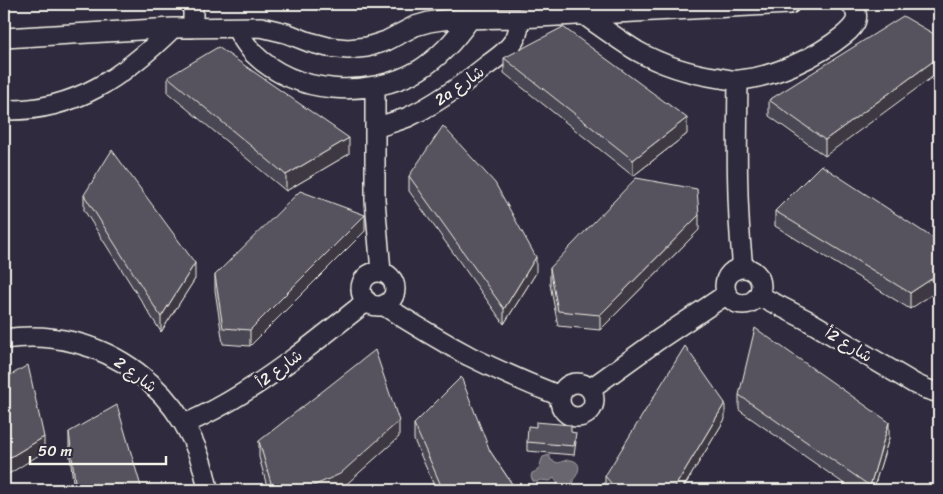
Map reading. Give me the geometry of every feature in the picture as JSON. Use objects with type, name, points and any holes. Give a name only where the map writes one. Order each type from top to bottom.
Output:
[{"type":"street","points":[[192,4],[193,28]]},
{"type":"street","points":[[4,38],[173,28],[261,27],[274,29],[328,47],[348,49],[367,47],[386,41],[409,29],[429,22],[456,18],[519,18],[790,4]]},
{"type":"street","points":[[583,14],[638,51],[670,66],[704,76],[738,80],[788,68],[833,44],[851,29],[856,22],[857,15],[852,4]]},
{"type":"street","name":"2a شارع","points":[[375,128],[408,117],[464,84],[513,42],[519,28],[519,18]]},
{"type":"street","points":[[236,28],[243,42],[253,53],[276,70],[299,81],[324,87],[349,89],[375,86],[398,80],[419,70],[439,55],[456,38],[470,19]]},
{"type":"street","points":[[4,110],[48,107],[75,99],[120,74],[139,60],[173,28]]},
{"type":"street","points":[[738,80],[739,193],[743,268]]},
{"type":"street","points":[[375,86],[376,200],[381,272]]},
{"type":"street","points":[[743,268],[754,272],[760,283],[758,295],[745,304],[735,302],[725,289],[726,279],[733,271],[743,268]]},
{"type":"street","points":[[375,303],[388,302],[393,297],[395,291],[392,279],[387,274],[381,272],[374,272],[362,282],[362,296],[469,356],[560,396]]},
{"type":"street","points":[[590,389],[658,340],[727,294]]},
{"type":"street","name":"شارع 2أ","points":[[758,295],[808,320],[915,384],[939,393]]},
{"type":"street","name":"شارع 2أ","points":[[185,424],[223,405],[260,382],[375,303]]},
{"type":"street","name":"شارع 2","points":[[4,340],[18,337],[60,339],[80,344],[110,356],[139,373],[170,403],[185,424],[202,462],[208,490]]},
{"type":"street","points":[[573,383],[580,383],[586,385],[594,395],[593,406],[585,416],[572,417],[562,409],[560,396],[567,386],[573,383]]},
{"type":"shaded area","points":[[549,455],[551,460],[558,463],[569,460],[577,463],[579,468],[573,480],[574,490],[556,490],[555,486],[558,484],[554,478],[550,481],[533,481],[532,473],[539,469],[543,457]]},
{"type":"building","points":[[903,16],[939,37],[939,57],[825,140],[769,100]]},
{"type":"building","points":[[563,27],[687,118],[633,160],[504,58]]},
{"type":"building","points":[[218,47],[349,138],[286,175],[168,77]]},
{"type":"building","points":[[443,126],[495,183],[536,257],[504,309],[409,176]]},
{"type":"building","points":[[112,150],[195,263],[161,317],[84,195]]},
{"type":"building","points":[[821,165],[939,242],[939,274],[910,293],[775,211]]},
{"type":"building","points":[[636,178],[697,189],[699,215],[600,315],[558,311],[550,268]]},
{"type":"building","points":[[300,191],[365,215],[250,330],[223,328],[215,275]]},
{"type":"building","points":[[755,328],[889,422],[870,486],[739,395]]},
{"type":"building","points":[[685,346],[725,403],[673,490],[617,490],[605,476]]},
{"type":"building","points":[[375,350],[399,421],[340,474],[304,490],[273,490],[259,441]]},
{"type":"building","points":[[28,365],[44,437],[4,461],[4,379]]},
{"type":"building","points":[[461,377],[490,451],[516,490],[443,490],[414,424]]},
{"type":"building","points":[[117,405],[142,490],[76,490],[69,432]]},
{"type":"building","points":[[536,422],[571,425],[571,432],[576,433],[574,446],[527,442],[528,426],[536,427]]}]
